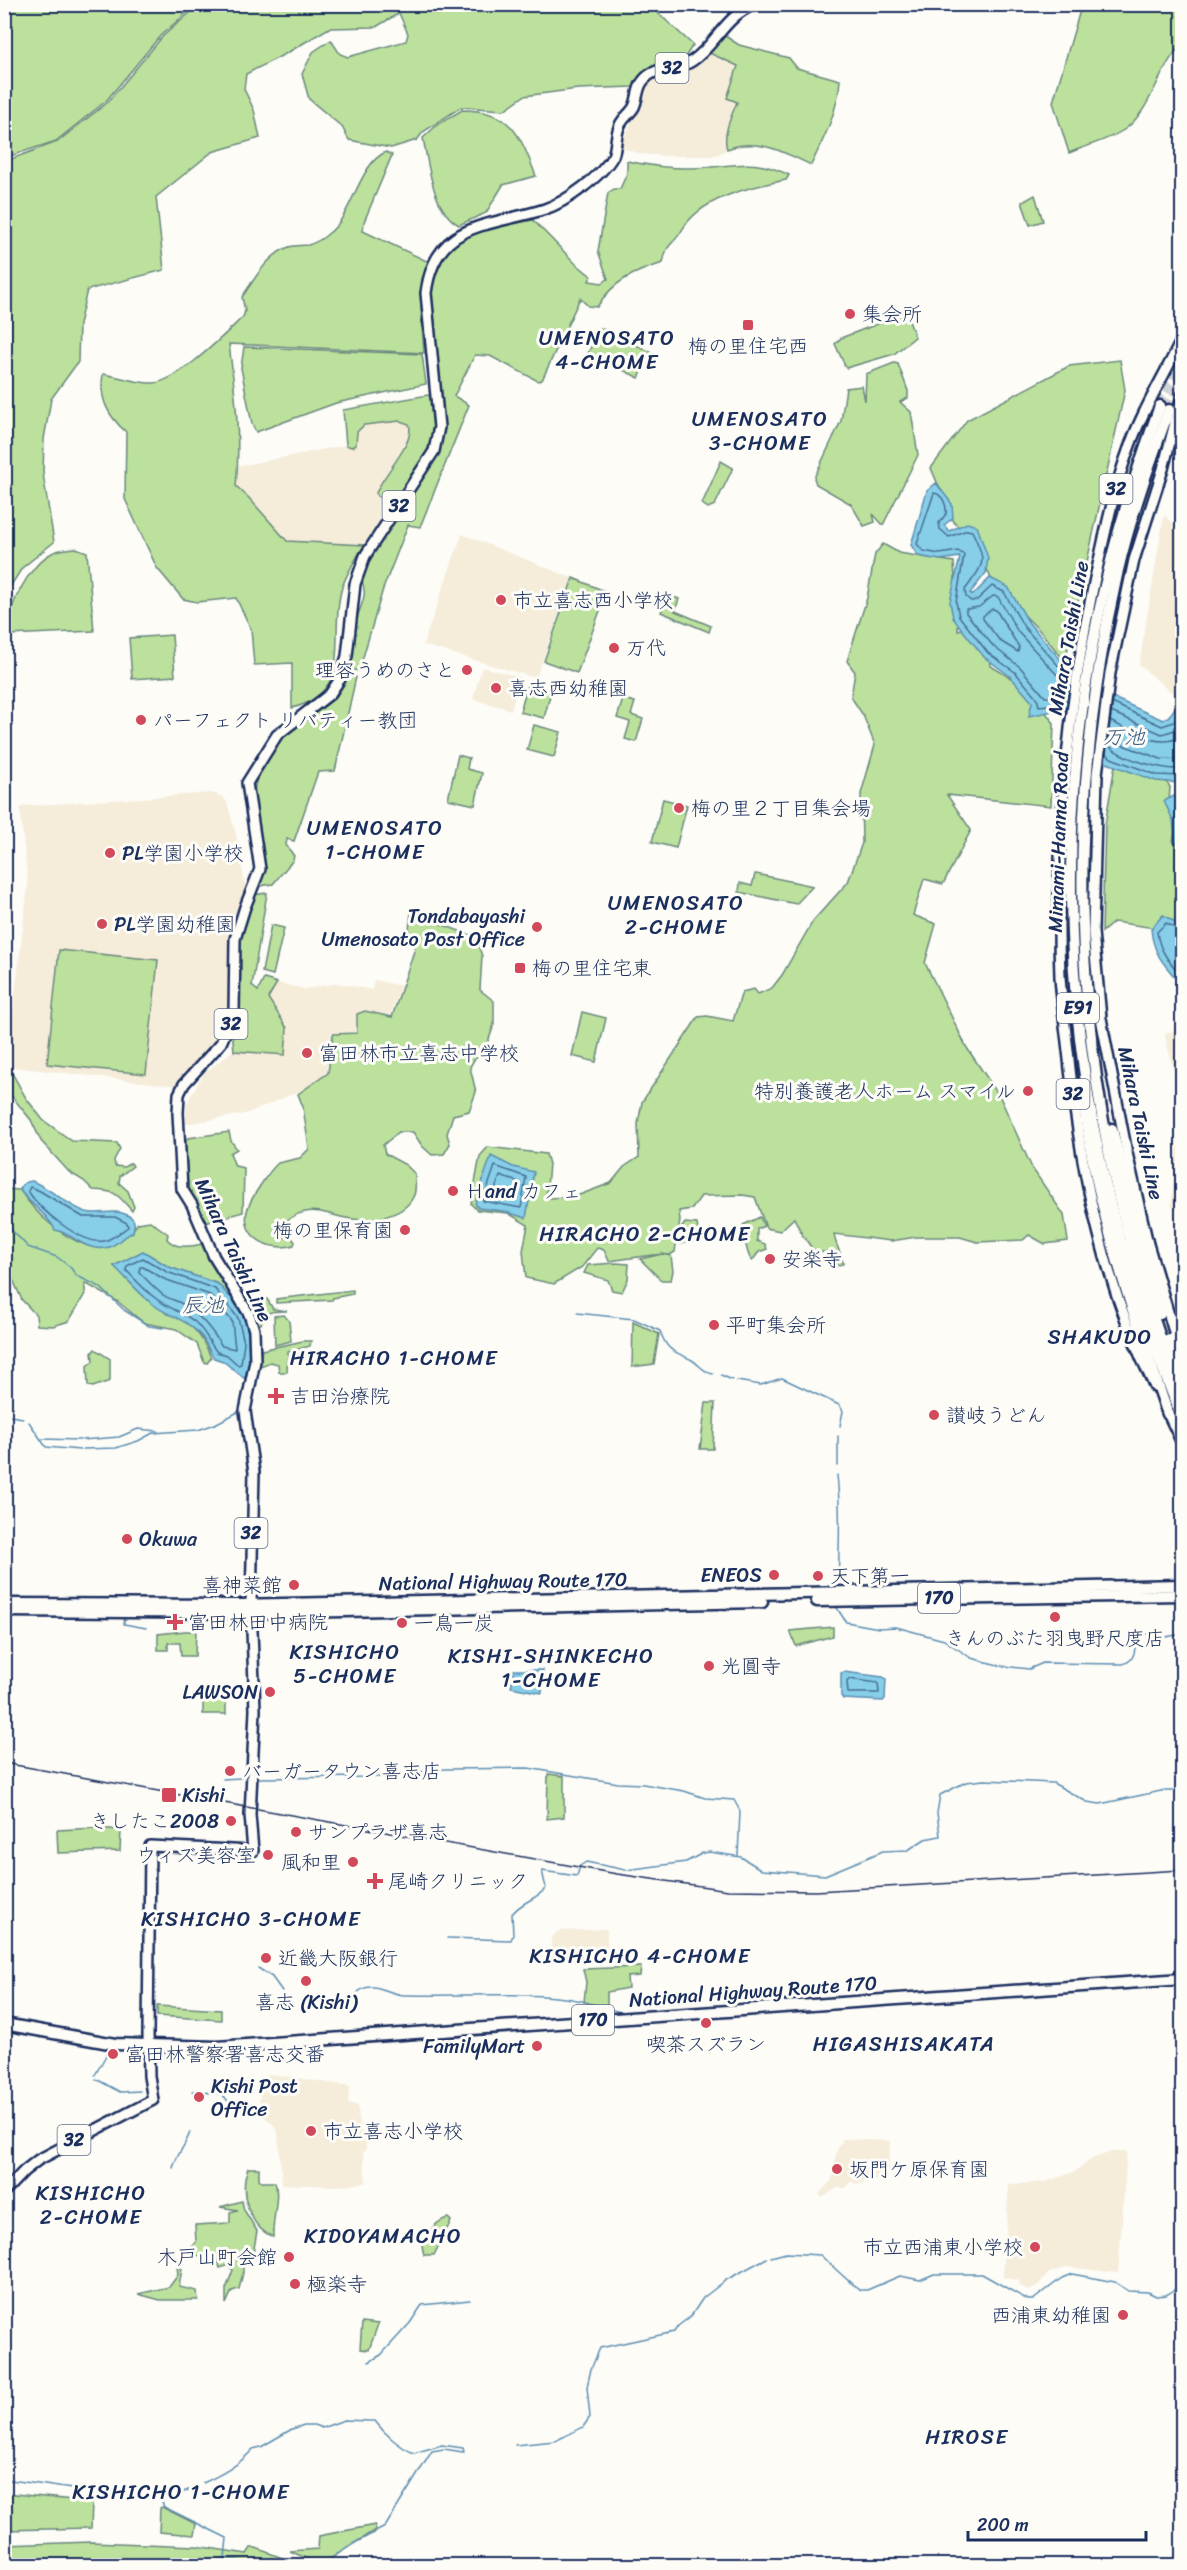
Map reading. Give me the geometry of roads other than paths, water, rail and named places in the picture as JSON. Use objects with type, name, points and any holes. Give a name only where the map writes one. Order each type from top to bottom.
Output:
[{"type":"highway","name":"Mimami-Hanna Road","points":[[1164,408],[1095,661],[1086,772],[1071,893],[1079,1027],[1086,1084],[1108,1193],[1182,1395]]},
{"type":"highway","name":"Mimami-Hanna Road","points":[[1086,772],[1082,894],[1088,1026],[1092,1053],[1124,1240],[1161,1366],[1182,1418]]},
{"type":"highway","points":[[1092,1053],[1153,1292],[1182,1372]]},
{"type":"highway","points":[[1086,1084],[1083,1097],[1090,1150],[1107,1225],[1168,1414]]},
{"type":"highway","name":"National Highway Route 170","points":[[4,1604],[251,1609],[1182,1585]]},
{"type":"highway","name":"National Highway Route 170","points":[[4,1611],[1182,1595]]},
{"type":"highway","name":"National Highway Route 170","points":[[4,2024],[115,2044],[217,2047],[1182,1979]]},
{"type":"main road","name":"Mihara Taishi Line","points":[[4,2192],[38,2160],[153,2100],[148,2046],[150,1846],[253,1851],[250,1815],[255,1699],[251,1609],[254,1472],[245,1411],[255,1361],[254,1330],[249,1314],[214,1257],[192,1205],[182,1189],[178,1113],[179,1094],[184,1084],[221,1043],[234,1013],[234,949],[237,928],[261,869],[247,783],[278,735],[330,694],[340,680],[347,656],[355,584],[365,556],[434,451],[439,428],[426,293],[428,277],[436,258],[447,244],[466,229],[553,206],[579,189],[611,158],[620,125],[634,106],[643,80],[658,69],[677,68],[695,59],[737,14],[756,4]]},
{"type":"main road","name":"Mihara Taishi Line","points":[[1182,339],[1128,450],[1111,507],[1081,648],[1067,760],[1060,880],[1060,978],[1074,1106],[1092,1213],[1138,1354],[1182,1443]]},
{"type":"main road","name":"Mihara Taishi Line","points":[[1182,396],[1163,469],[1134,560],[1086,772],[1093,932],[1101,1018],[1111,1076],[1148,1244],[1182,1359]]},
{"type":"water","name":"万池","points":[[936,483],[952,504],[953,518],[944,525],[949,531],[967,523],[977,526],[988,558],[986,573],[970,593],[973,595],[990,578],[1008,587],[1029,623],[1068,668],[1118,700],[1163,720],[1182,701],[1182,776],[1180,783],[1156,781],[1107,763],[1057,710],[1029,716],[1032,702],[1010,676],[984,657],[953,618],[950,602],[960,557],[940,560],[918,556],[911,545],[927,491]]},
{"type":"water","points":[[1182,792],[1182,849],[1175,841],[1173,820],[1164,801]]},
{"type":"water","points":[[1163,915],[1182,926],[1182,985],[1161,960],[1154,946],[1151,929]]},
{"type":"water","points":[[491,1156],[513,1167],[534,1172],[526,1218],[503,1211],[478,1208],[475,1203]]},
{"type":"water","points":[[32,1181],[86,1212],[126,1214],[134,1221],[133,1232],[112,1246],[94,1248],[55,1230],[48,1219],[20,1190],[24,1183]]},
{"type":"water","name":"辰池","points":[[143,1251],[169,1267],[218,1284],[233,1300],[244,1315],[250,1342],[250,1356],[245,1379],[223,1361],[214,1358],[196,1331],[151,1303],[114,1266]]},
{"type":"water","points":[[514,1670],[543,1670],[542,1693],[511,1687]]},
{"type":"water","points":[[841,1673],[883,1677],[886,1679],[885,1699],[883,1701],[843,1699]]},
{"type":"waterway","points":[[4,1222],[28,1247],[57,1257],[77,1276],[100,1287],[124,1310],[149,1326],[163,1328]]},
{"type":"waterway","points":[[577,1313],[634,1319],[660,1331],[672,1350],[713,1374]]},
{"type":"waterway","points":[[721,1375],[732,1380]]},
{"type":"waterway","points":[[737,1381],[761,1385],[782,1378],[839,1405],[843,1411],[840,1426]]},
{"type":"waterway","points":[[83,1449],[116,1448],[153,1433],[198,1430],[240,1411]]},
{"type":"waterway","points":[[4,1415],[23,1418]]},
{"type":"waterway","points":[[29,1422],[46,1447],[80,1450]]},
{"type":"waterway","points":[[82,1440],[119,1437],[138,1429],[158,1431]]},
{"type":"waterway","points":[[838,1436],[838,1466]]},
{"type":"waterway","points":[[42,1439],[80,1440]]},
{"type":"waterway","points":[[837,1475],[838,1586]]},
{"type":"waterway","points":[[837,1608],[846,1622],[879,1628],[896,1627],[944,1640],[971,1658],[1002,1666],[1029,1669],[1043,1663],[1123,1664],[1131,1660],[1133,1656],[1136,1633],[1141,1632],[1160,1638],[1182,1634]]},
{"type":"waterway","points":[[124,1617],[124,1624],[146,1628]]},
{"type":"waterway","points":[[256,1778],[378,1777],[445,1769],[528,1768],[618,1783],[643,1784],[684,1791],[705,1798],[734,1800],[740,1811],[738,1856]]},
{"type":"waterway","points":[[223,1779],[240,1778]]},
{"type":"waterway","points":[[447,1938],[511,1940],[513,1935],[512,1914],[546,1888],[542,1871],[577,1876],[580,1866],[586,1862],[626,1870],[686,1862],[710,1852],[741,1857],[762,1870],[825,1875],[883,1851],[908,1850],[925,1839],[940,1836],[937,1813],[940,1795],[966,1782],[984,1780],[1053,1783],[1087,1802],[1100,1804],[1161,1791],[1182,1791]]},
{"type":"waterway","points":[[258,1968],[272,1977],[282,1991]]},
{"type":"waterway","points":[[358,1992],[364,1988],[375,1987],[405,1995],[545,1996],[573,1999],[627,2013]]},
{"type":"waterway","points":[[95,2075],[109,2050]]},
{"type":"waterway","points":[[96,2079],[120,2092],[140,2091]]},
{"type":"waterway","points":[[192,2091],[222,2094],[233,2107],[248,2112]]},
{"type":"waterway","points":[[173,2168],[190,2132]]},
{"type":"waterway","points":[[771,2257],[786,2253],[820,2255],[861,2290],[867,2290],[900,2276],[920,2280],[934,2274],[982,2274],[1028,2300],[1033,2300],[1062,2278],[1072,2274],[1115,2282],[1128,2291],[1148,2292],[1156,2296],[1166,2295],[1182,2285]]},
{"type":"waterway","points":[[515,2445],[555,2441],[583,2427],[590,2417],[587,2387],[591,2369],[600,2348],[674,2332],[691,2316],[703,2298],[726,2280],[767,2258]]},
{"type":"waterway","points":[[369,2362],[381,2355],[410,2323],[422,2305],[470,2300]]},
{"type":"waterway","points":[[203,2483],[230,2469],[253,2449],[261,2447],[292,2429],[304,2425],[322,2428],[344,2420],[369,2421]]},
{"type":"waterway","points":[[370,2421],[375,2421],[392,2439],[414,2453],[442,2445],[463,2448],[464,2452]]},
{"type":"waterway","points":[[325,2563],[347,2547],[385,2527],[432,2451],[444,2449],[463,2452]]},
{"type":"waterway","points":[[4,2479],[72,2489],[160,2496],[164,2507],[227,2538],[225,2558]]},
{"type":"waterway","points":[[161,2496],[175,2497],[192,2488]]},
{"type":"waterway","points":[[198,2566],[225,2558],[272,2566]]},
{"type":"tunnel","points":[[1160,406],[1182,357]]},
{"type":"tunnel","points":[[1169,410],[1182,377]]},
{"type":"railway","points":[[4,1763],[617,1874],[728,1890],[816,1891],[1182,1870]]},
{"type":"place","name":"集会所","points":[[850,314]]},
{"type":"place","name":"梅の里住宅西","points":[[748,325]]},
{"type":"place","name":"市立喜志西小学校","points":[[501,600]]},
{"type":"place","name":"万代","points":[[614,648]]},
{"type":"place","name":"理容うめのさと","points":[[467,670]]},
{"type":"place","name":"喜志西幼稚園","points":[[496,688]]},
{"type":"place","name":"パーフェクト リバティー教団","points":[[141,720]]},
{"type":"place","name":"梅の里２丁目集会場","points":[[679,808]]},
{"type":"place","name":"PL学園小学校","points":[[110,853]]},
{"type":"place","name":"PL学園幼稚園","points":[[102,924]]},
{"type":"place","name":"Tondabayashi Umenosato Post Office","points":[[537,927]]},
{"type":"place","name":"梅の里住宅東","points":[[520,968]]},
{"type":"place","name":"富田林市立喜志中学校","points":[[307,1053]]},
{"type":"place","name":"特別養護老人ホーム スマイル","points":[[1028,1091]]},
{"type":"place","name":"Ｈand カフェ","points":[[453,1191]]},
{"type":"place","name":"梅の里保育園","points":[[405,1230]]},
{"type":"place","name":"安楽寺","points":[[770,1259]]},
{"type":"place","name":"平町集会所","points":[[714,1325]]},
{"type":"place","name":"吉田治療院","points":[[276,1396]]},
{"type":"place","name":"讃岐うどん","points":[[934,1415]]},
{"type":"place","name":"Okuwa","points":[[127,1539]]},
{"type":"place","name":"ENEOS","points":[[774,1575]]},
{"type":"place","name":"天下第一","points":[[818,1576]]},
{"type":"place","name":"喜神菜館","points":[[294,1585]]},
{"type":"place","name":"きんのぶた羽曳野尺度店","points":[[1055,1617]]},
{"type":"place","name":"富田林田中病院","points":[[175,1622]]},
{"type":"place","name":"一鳥一炭","points":[[402,1623]]},
{"type":"place","name":"光圓寺","points":[[709,1666]]},
{"type":"place","name":"LAWSON","points":[[270,1692]]},
{"type":"place","name":"バーガータウン喜志店","points":[[230,1771]]},
{"type":"place","name":"Kishi","points":[[169,1795]]},
{"type":"place","name":"きしたこ2008","points":[[231,1821]]},
{"type":"place","name":"サンプラザ喜志","points":[[296,1832]]},
{"type":"place","name":"ウィズ美容室","points":[[268,1855]]},
{"type":"place","name":"風和里","points":[[353,1862]]},
{"type":"place","name":"尾崎クリニック","points":[[375,1881]]},
{"type":"place","name":"近畿大阪銀行","points":[[266,1958]]},
{"type":"place","name":"喜志 (Kishi)","points":[[306,1981]]},
{"type":"place","name":"喫茶スズラン","points":[[706,2023]]},
{"type":"place","name":"FamilyMart","points":[[537,2046]]},
{"type":"place","name":"富田林警察署喜志交番","points":[[113,2054]]},
{"type":"place","name":"Kishi Post Office","points":[[199,2097]]},
{"type":"place","name":"市立喜志小学校","points":[[311,2131]]},
{"type":"place","name":"坂門ケ原保育園","points":[[837,2169]]},
{"type":"place","name":"市立西浦東小学校","points":[[1035,2247]]},
{"type":"place","name":"木戸山町会館","points":[[289,2257]]},
{"type":"place","name":"極楽寺","points":[[295,2284]]},
{"type":"place","name":"西浦東幼稚園","points":[[1123,2315]]},
{"type":"district","name":"UMENOSATO 4-CHOME","points":[[607,350]]},
{"type":"district","name":"UMENOSATO 3-CHOME","points":[[760,431]]},
{"type":"district","name":"UMENOSATO 1-CHOME","points":[[375,840]]},
{"type":"district","name":"UMENOSATO 2-CHOME","points":[[676,915]]},
{"type":"district","name":"HIRACHO 2-CHOME","points":[[645,1234]]},
{"type":"district","name":"SHAKUDO","points":[[1100,1337]]},
{"type":"district","name":"HIRACHO 1-CHOME","points":[[394,1358]]},
{"type":"district","name":"KISHICHO 5-CHOME","points":[[345,1664]]},
{"type":"district","name":"KISHI-SHINKECHO 1-CHOME","points":[[551,1668]]},
{"type":"district","name":"KISHICHO 3-CHOME","points":[[251,1919]]},
{"type":"district","name":"KISHICHO 4-CHOME","points":[[640,1956]]},
{"type":"district","name":"HIGASHISAKATA","points":[[904,2044]]},
{"type":"district","name":"KISHICHO 2-CHOME","points":[[91,2205]]},
{"type":"district","name":"KIDOYAMACHO","points":[[383,2236]]},
{"type":"district","name":"HIROSE","points":[[967,2437]]},
{"type":"district","name":"KISHICHO 1-CHOME","points":[[181,2492]]}]
